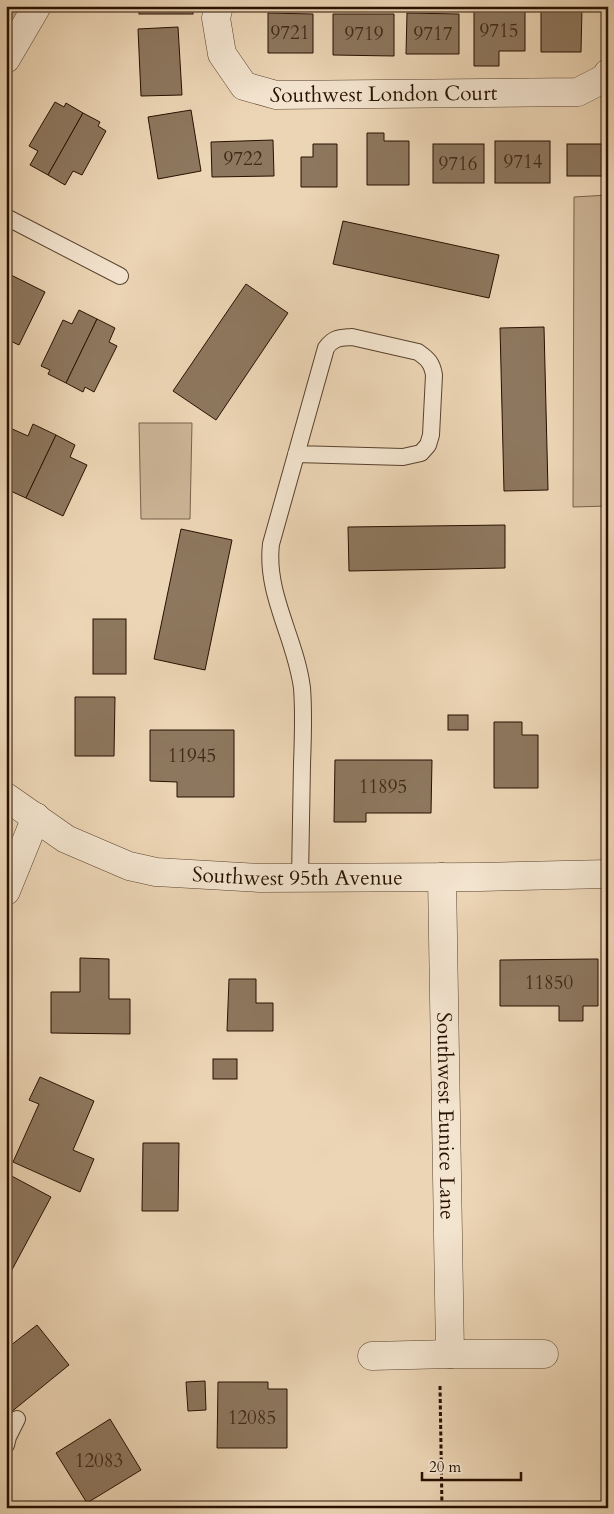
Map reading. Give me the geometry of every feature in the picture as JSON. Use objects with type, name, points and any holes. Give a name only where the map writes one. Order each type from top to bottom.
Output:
[{"type":"street","points":[[6,59],[37,6]]},
{"type":"street","name":"Southwest London Court","points":[[219,6],[216,18],[222,54],[244,86],[276,95],[578,92],[605,78],[608,73]]},
{"type":"street","name":"Southwest 95th Avenue","points":[[6,797],[66,839],[129,866],[156,872],[300,878],[608,874]]},
{"type":"street","points":[[6,890],[36,817]]},
{"type":"street","name":"Southwest Eunice Lane","points":[[442,877],[450,1354]]},
{"type":"street","points":[[372,1356],[544,1354]]},
{"type":"lane","points":[[6,217],[120,276]]},
{"type":"lane","points":[[296,454],[403,457],[421,453],[428,445],[431,435],[434,375],[433,366],[428,358],[418,352],[352,337],[331,341],[326,348],[296,454],[271,544],[269,558],[274,592],[298,668],[302,689],[300,878]]},
{"type":"lane","points":[[6,1445],[17,1420]]},
{"type":"path","points":[[442,1508],[440,1383],[450,1354]]},
{"type":"shaded area","points":[[6,6],[21,6],[6,34]]},
{"type":"shaded area","points":[[608,195],[608,506],[573,507],[574,197]]},
{"type":"shaded area","points":[[139,423],[192,423],[190,519],[141,519]]},
{"type":"building","points":[[139,6],[193,6],[193,14],[139,14]]},
{"type":"building","points":[[541,8],[582,8],[581,52],[541,52]]},
{"type":"building","points":[[474,11],[525,11],[525,51],[499,51],[499,66],[474,66]]},
{"type":"building","points":[[268,13],[313,14],[313,53],[268,53]]},
{"type":"building","points":[[407,13],[459,14],[459,54],[406,54]]},
{"type":"building","points":[[333,14],[394,14],[394,56],[333,55]]},
{"type":"building","points":[[178,27],[182,95],[141,96],[138,29]]},
{"type":"building","points":[[55,102],[64,107],[66,103],[83,113],[48,175],[30,165],[38,151],[29,146]]},
{"type":"building","points":[[191,110],[201,171],[158,179],[148,117]]},
{"type":"building","points":[[83,113],[100,122],[98,126],[106,131],[82,175],[73,171],[65,185],[48,175]]},
{"type":"building","points":[[367,133],[384,133],[384,141],[409,141],[409,185],[367,185]]},
{"type":"building","points":[[273,140],[274,176],[212,177],[211,142]]},
{"type":"building","points":[[495,141],[550,141],[550,183],[495,183]]},
{"type":"building","points":[[313,144],[337,144],[337,187],[301,187],[301,157],[313,157]]},
{"type":"building","points":[[433,144],[484,144],[484,183],[433,183]]},
{"type":"building","points":[[567,144],[608,144],[608,176],[567,176]]},
{"type":"building","points":[[343,221],[499,255],[489,298],[333,264]]},
{"type":"building","points":[[7,273],[45,292],[19,345],[6,339]]},
{"type":"building","points":[[246,284],[288,313],[216,420],[173,391]]},
{"type":"building","points":[[79,310],[97,319],[66,383],[48,374],[50,370],[41,366],[63,320],[72,324]]},
{"type":"building","points":[[97,319],[115,328],[109,342],[117,346],[94,392],[85,387],[83,392],[66,383]]},
{"type":"building","points":[[544,327],[548,490],[504,491],[500,328]]},
{"type":"building","points":[[33,424],[56,435],[26,498],[6,489],[6,436],[10,428],[28,436]]},
{"type":"building","points":[[56,435],[75,445],[70,457],[87,465],[63,516],[26,498]]},
{"type":"building","points":[[505,525],[505,568],[349,571],[348,527]]},
{"type":"building","points":[[181,529],[232,540],[205,670],[154,659]]},
{"type":"building","points":[[93,619],[126,619],[126,674],[93,674]]},
{"type":"building","points":[[75,697],[115,697],[114,756],[75,756]]},
{"type":"building","points":[[448,715],[468,715],[468,730],[448,730]]},
{"type":"building","points":[[494,722],[522,722],[522,735],[538,735],[538,788],[494,788]]},
{"type":"building","points":[[150,730],[234,730],[234,797],[177,797],[177,782],[150,781]]},
{"type":"building","points":[[335,760],[432,760],[431,813],[366,813],[366,822],[334,822]]},
{"type":"building","points":[[80,958],[109,959],[109,999],[130,999],[130,1034],[51,1033],[51,992],[80,992]]},
{"type":"building","points":[[598,959],[598,1006],[583,1006],[583,1021],[559,1021],[559,1006],[500,1006],[500,960]]},
{"type":"building","points":[[229,979],[256,979],[256,1003],[273,1003],[273,1031],[227,1031]]},
{"type":"building","points":[[213,1059],[237,1059],[237,1079],[213,1079]]},
{"type":"building","points":[[40,1077],[94,1101],[73,1150],[94,1159],[80,1192],[13,1162],[39,1104],[29,1100]]},
{"type":"building","points":[[143,1143],[179,1143],[178,1211],[142,1211]]},
{"type":"building","points":[[6,1173],[51,1197],[7,1279],[6,1278]]},
{"type":"building","points":[[37,1325],[69,1365],[10,1413],[6,1408],[6,1349]]},
{"type":"building","points":[[205,1381],[206,1410],[188,1411],[186,1382]]},
{"type":"building","points":[[218,1382],[268,1382],[268,1389],[287,1389],[287,1448],[217,1448]]},
{"type":"building","points":[[110,1419],[141,1470],[87,1503],[56,1453]]}]
